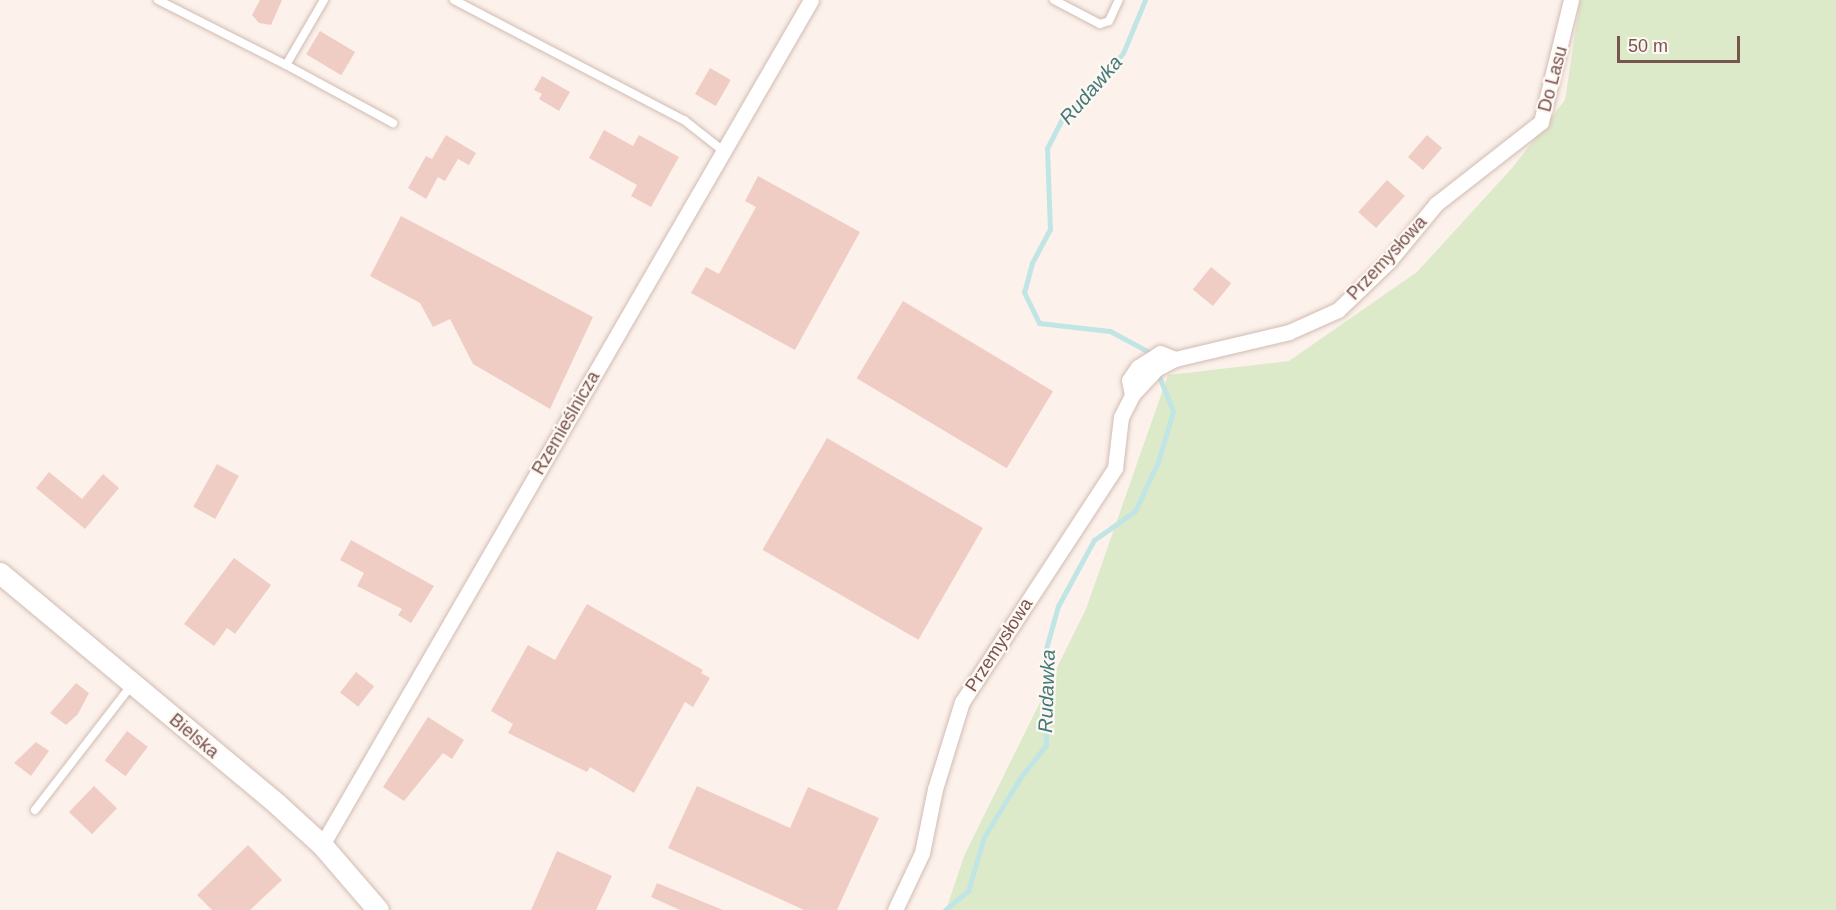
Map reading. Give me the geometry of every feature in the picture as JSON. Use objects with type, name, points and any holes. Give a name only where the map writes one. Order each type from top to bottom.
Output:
[{"type":"street","name":"Rzemieślnicza","points":[[322,846],[722,150],[811,0]]},
{"type":"street","name":"Do Lasu","points":[[1487,168],[1541,122],[1571,0]]},
{"type":"street","name":"Przemysłowa","points":[[895,910],[922,853],[935,789],[962,702],[1115,468],[1121,417],[1132,395],[1156,369],[1175,358],[1289,332],[1338,310],[1389,261],[1436,204],[1487,168]]},
{"type":"street","name":"Przemysłowa","points":[[1132,395],[1129,380],[1138,367],[1160,353],[1175,358]]},
{"type":"street","name":"Bielska","points":[[0,573],[322,846],[378,910]]},
{"type":"lane","points":[[158,0],[393,123]]},
{"type":"lane","points":[[286,65],[324,0]]},
{"type":"lane","points":[[454,0],[684,120],[722,150]]},
{"type":"lane","points":[[1054,0],[1100,24],[1109,21],[1119,0]]},
{"type":"lane","points":[[35,810],[132,684]]},
{"type":"green space","points":[[1580,0],[1836,0],[1836,910],[946,910],[964,856],[1086,609],[1168,375],[1289,361],[1417,272],[1512,168],[1565,100]]},
{"type":"building","points":[[260,0],[282,0],[271,25],[259,23],[252,15]]},
{"type":"building","points":[[320,31],[355,52],[341,75],[306,54]]},
{"type":"building","points":[[710,68],[731,80],[716,106],[695,94]]},
{"type":"building","points":[[542,76],[570,92],[559,111],[539,99],[542,94],[534,90]]},
{"type":"building","points":[[604,130],[633,146],[639,135],[679,157],[651,207],[631,196],[637,185],[589,158]]},
{"type":"building","points":[[446,135],[476,153],[469,165],[458,159],[445,181],[438,177],[426,199],[408,188],[426,156],[432,159]]},
{"type":"building","points":[[1427,135],[1442,148],[1423,170],[1408,157]]},
{"type":"building","points":[[758,176],[860,232],[795,350],[691,293],[706,267],[719,274],[756,207],[745,201]]},
{"type":"building","points":[[1387,180],[1405,196],[1376,228],[1358,212]]},
{"type":"building","points":[[401,216],[593,317],[550,409],[473,364],[450,319],[433,327],[420,303],[370,276]]},
{"type":"building","points":[[1211,267],[1231,283],[1213,306],[1193,290]]},
{"type":"building","points":[[903,301],[1053,391],[1007,468],[857,378]]},
{"type":"building","points":[[827,438],[983,528],[918,640],[762,550]]},
{"type":"building","points":[[217,464],[239,476],[215,519],[193,507]]},
{"type":"building","points":[[49,472],[82,499],[103,474],[119,488],[85,529],[36,488]]},
{"type":"building","points":[[351,540],[434,586],[411,623],[398,615],[402,609],[357,586],[364,573],[340,560]]},
{"type":"building","points":[[234,558],[271,585],[235,634],[227,628],[214,646],[184,624]]},
{"type":"building","points":[[587,604],[703,670],[701,673],[710,678],[693,707],[685,702],[634,793],[590,767],[587,772],[508,733],[513,724],[491,711],[528,645],[555,660]]},
{"type":"building","points":[[356,672],[374,686],[358,707],[340,692]]},
{"type":"building","points":[[76,683],[89,693],[78,714],[66,725],[50,713]]},
{"type":"building","points":[[428,717],[464,740],[452,759],[443,753],[404,801],[383,787]]},
{"type":"building","points":[[127,731],[148,747],[125,776],[105,761]]},
{"type":"building","points":[[36,742],[49,751],[31,776],[14,763]]},
{"type":"building","points":[[94,786],[117,808],[92,834],[69,812]]},
{"type":"building","points":[[697,786],[790,828],[808,787],[879,818],[837,910],[804,910],[668,848]]},
{"type":"building","points":[[248,845],[282,880],[250,910],[212,910],[197,895]]},
{"type":"building","points":[[557,851],[612,876],[596,910],[531,910]]},
{"type":"building","points":[[657,883],[723,910],[680,910],[651,897]]},
{"type":"waterway","name":"Rudawka","points":[[1145,0],[1123,53],[1093,89],[1064,115],[1047,148],[1050,229],[1032,263],[1024,292],[1039,323],[1110,331],[1149,352],[1151,357]]},
{"type":"waterway","name":"Rudawka","points":[[945,910],[968,891],[984,837],[1020,778],[1046,745],[1044,656],[1058,606],[1094,540],[1135,511],[1158,462],[1173,411],[1157,371]]}]
